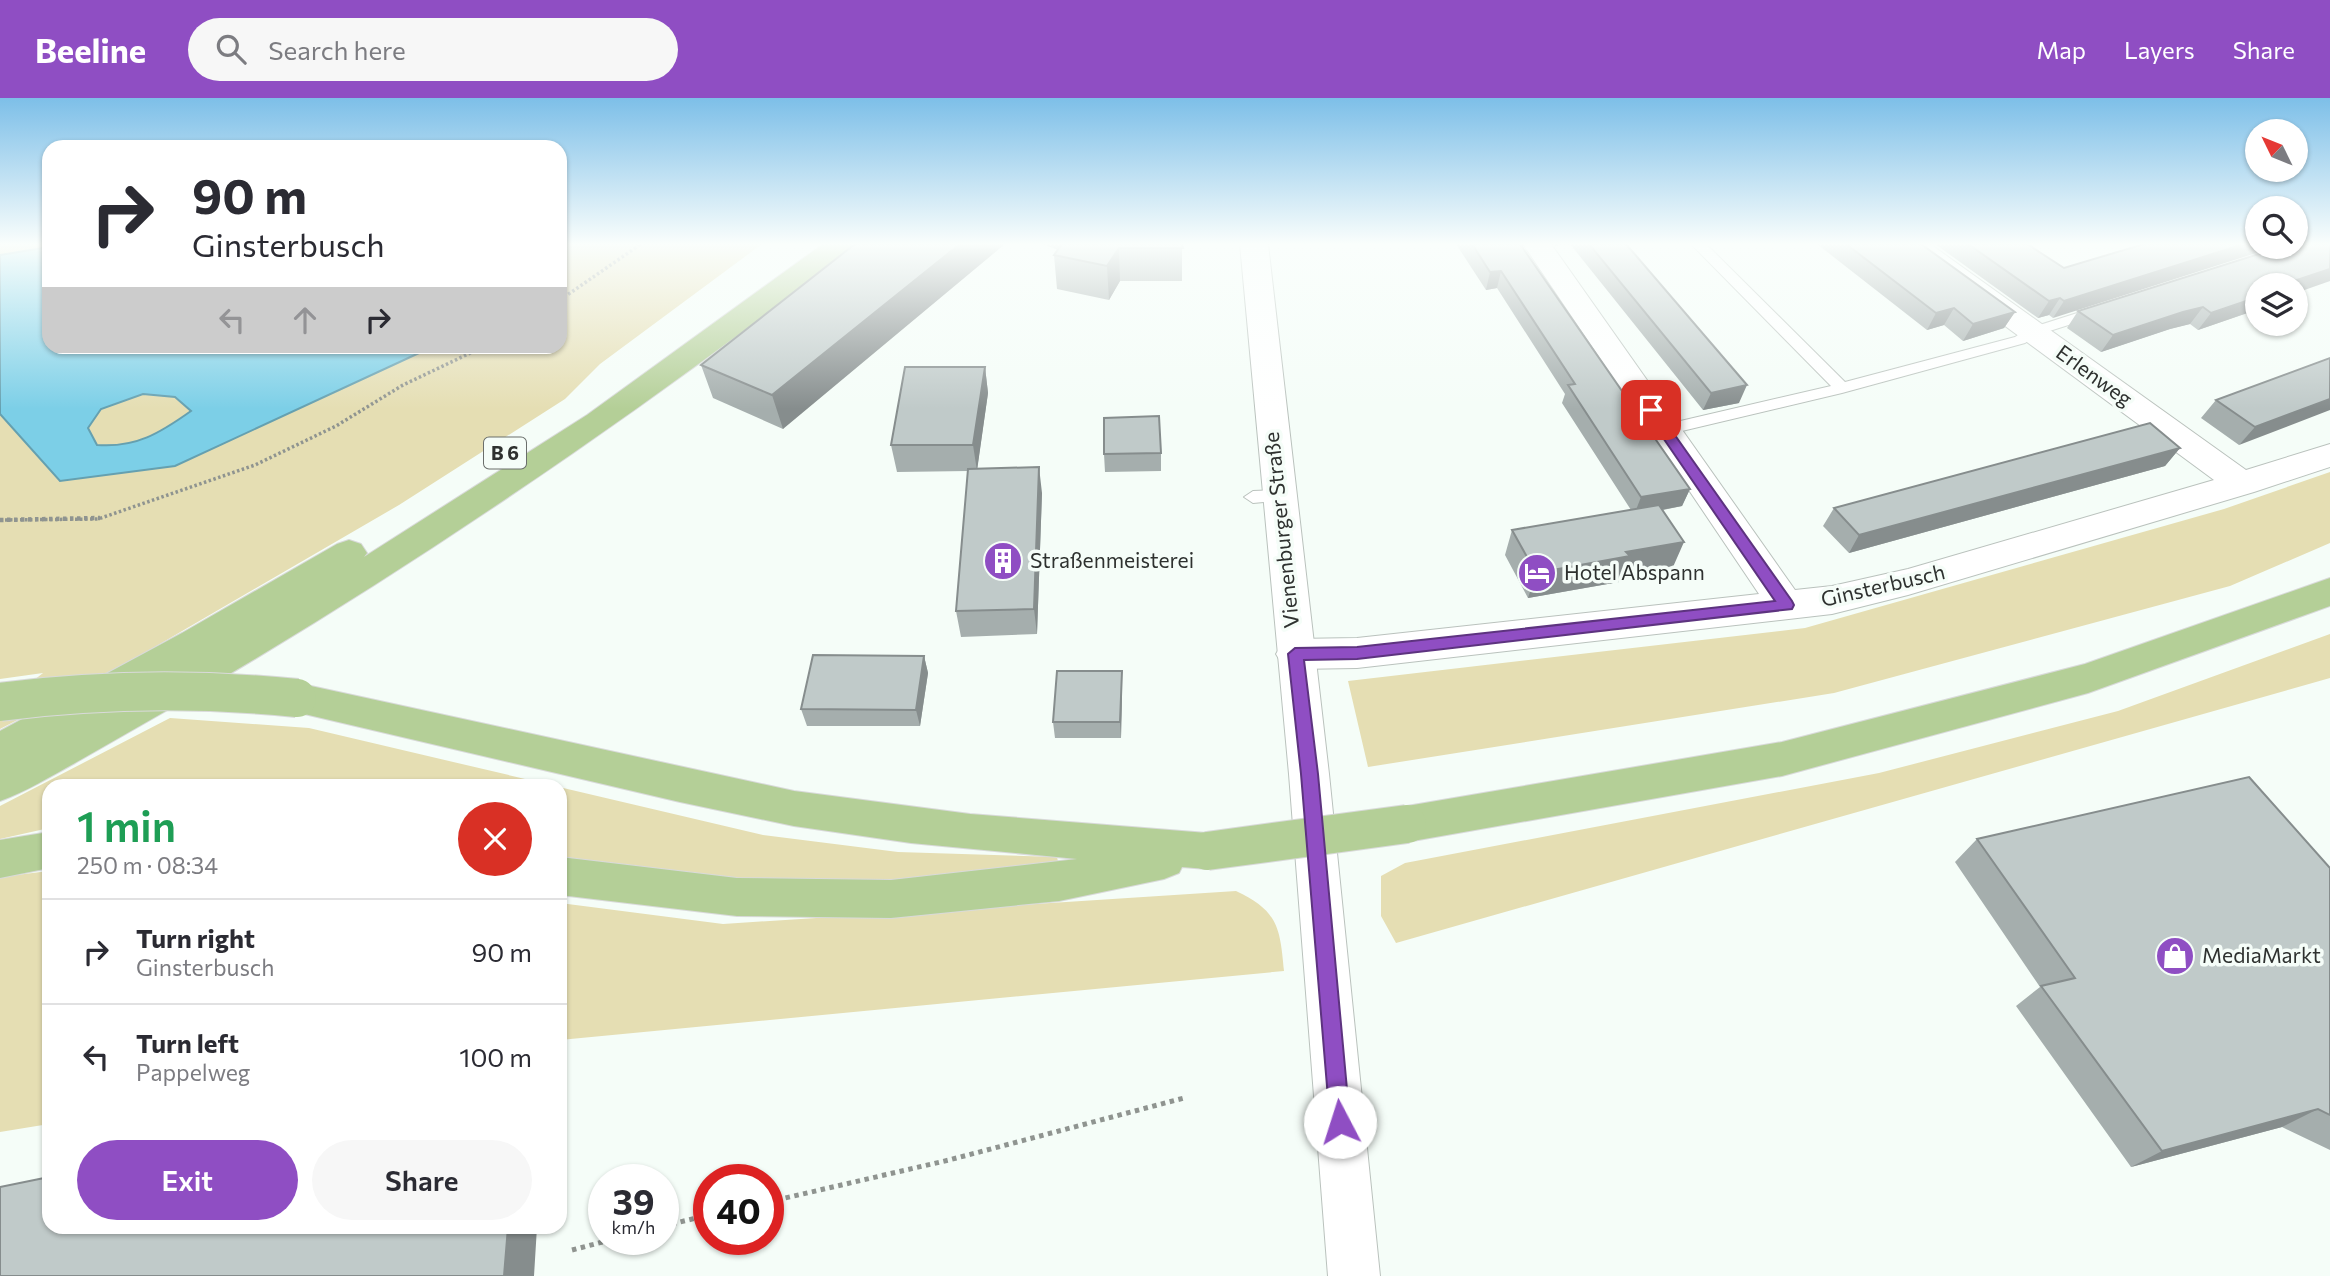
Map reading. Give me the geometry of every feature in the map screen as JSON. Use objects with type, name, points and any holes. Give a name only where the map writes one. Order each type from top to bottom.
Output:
[{"type":"highway","name":"B 6","points":[[0,750],[195,643],[354,550],[553,423],[729,299]]},
{"type":"highway","name":"B 6","points":[[0,784],[122,718],[398,554],[565,445],[768,299]]},
{"type":"highway","points":[[567,877],[737,897],[891,899],[1059,882],[1207,851],[1407,824],[1795,756],[2088,678],[2279,612],[2330,591]]},
{"type":"highway","points":[[0,702],[103,691],[157,689],[256,693],[297,698],[399,716],[736,797],[887,824],[988,835],[1207,851]]},
{"type":"highway","points":[[0,859],[42,851]]},
{"type":"street","name":"Vienenburger Straße","points":[[1257,299],[1266,496],[1295,654],[1309,774],[1354,1276]]},
{"type":"street","points":[[1575,299],[1786,605]]},
{"type":"street","name":"Erlenweg","points":[[1987,299],[2242,484]]},
{"type":"street","name":"Ginsterbusch","points":[[1295,654],[1357,653],[1832,600],[1908,582],[2242,484],[2330,455]]},
{"type":"lane","points":[[1753,299],[1842,388]]},
{"type":"lane","points":[[1665,430],[1842,388],[2020,340],[2032,332],[2110,307]]},
{"type":"path","points":[[0,520],[98,519],[254,465],[336,426],[402,385],[468,354]]},
{"type":"path","points":[[784,1198],[949,1160],[1184,1098]]},
{"type":"path","points":[[572,1250],[588,1246]]},
{"type":"shaded area","points":[[0,299],[42,299],[42,354],[567,354],[567,299],[688,299],[600,364],[565,399],[399,505],[122,666],[0,729],[0,707],[43,673],[0,679]]},
{"type":"shaded area","points":[[2330,472],[2330,543],[2230,586],[1834,693],[1368,767],[1348,681],[1805,628],[2224,509]]},
{"type":"shaded area","points":[[2330,634],[2330,678],[1396,943],[1381,916],[1381,876],[1405,863],[1879,773],[2118,711]]},
{"type":"shaded area","points":[[170,718],[309,728],[525,779],[52,779]]},
{"type":"shaded area","points":[[42,784],[42,830],[0,839],[0,806]]},
{"type":"shaded area","points":[[567,789],[763,835],[898,852],[1057,857],[1059,866],[921,882],[830,885],[695,876],[567,857]]},
{"type":"shaded area","points":[[42,872],[42,1125],[0,1132],[0,877]]},
{"type":"shaded area","points":[[1236,891],[1261,906],[1274,922],[1281,943],[1284,971],[567,1039],[567,904],[723,924]]},
{"type":"water","points":[[0,299],[42,299],[42,354],[417,354],[175,466],[60,481],[0,414]],"holes":[[[143,394],[175,397],[191,411],[147,437],[124,444],[97,445],[88,428],[101,409]]]},
{"type":"building","points":[[785,299],[892,299],[772,395],[701,365]]},
{"type":"building","points":[[1519,299],[1558,299],[1690,489],[1641,497],[1568,385],[1575,384]]},
{"type":"building","points":[[1634,299],[1673,299],[1747,385],[1711,393]]},
{"type":"building","points":[[1918,299],[1997,299],[2015,312],[1973,324],[1954,308],[1936,313]]},
{"type":"building","points":[[2116,299],[2245,299],[2245,301],[2211,313],[2203,307],[2113,335],[2078,311]]},
{"type":"building","points":[[2330,358],[2330,399],[2255,427],[2216,400]]},
{"type":"building","points":[[905,367],[985,367],[973,445],[891,445]]},
{"type":"building","points":[[1159,416],[1161,453],[1104,454],[1104,418]]},
{"type":"building","points":[[2150,423],[2180,448],[1859,535],[1834,508]]},
{"type":"building","name":"Straßenmeisterei","points":[[1039,467],[1034,609],[956,611],[968,469]]},
{"type":"building","points":[[1659,505],[1684,542],[1626,552],[1630,556],[1536,573],[1512,530]]},
{"type":"building","points":[[813,655],[924,656],[916,710],[801,709]]},
{"type":"building","points":[[1057,671],[1122,671],[1120,722],[1053,722]]},
{"type":"building","name":"MediaMarkt","points":[[2249,777],[2330,868],[2330,1115],[2318,1109],[2162,1151],[2041,986],[2075,978],[1977,839]]},
{"type":"building","points":[[42,1178],[42,1234],[507,1234],[504,1276],[0,1276],[0,1187]]},
{"type":"place","name":"Straßenmeisterei","points":[[1003,561]]},
{"type":"place","name":"Hotel Abspann","points":[[1537,573]]},
{"type":"place","name":"MediaMarkt","points":[[2175,956]]},
{"type":"route","points":[[1340,1122],[1309,774],[1295,654],[1357,653],[1786,605],[1651,410]]}]
